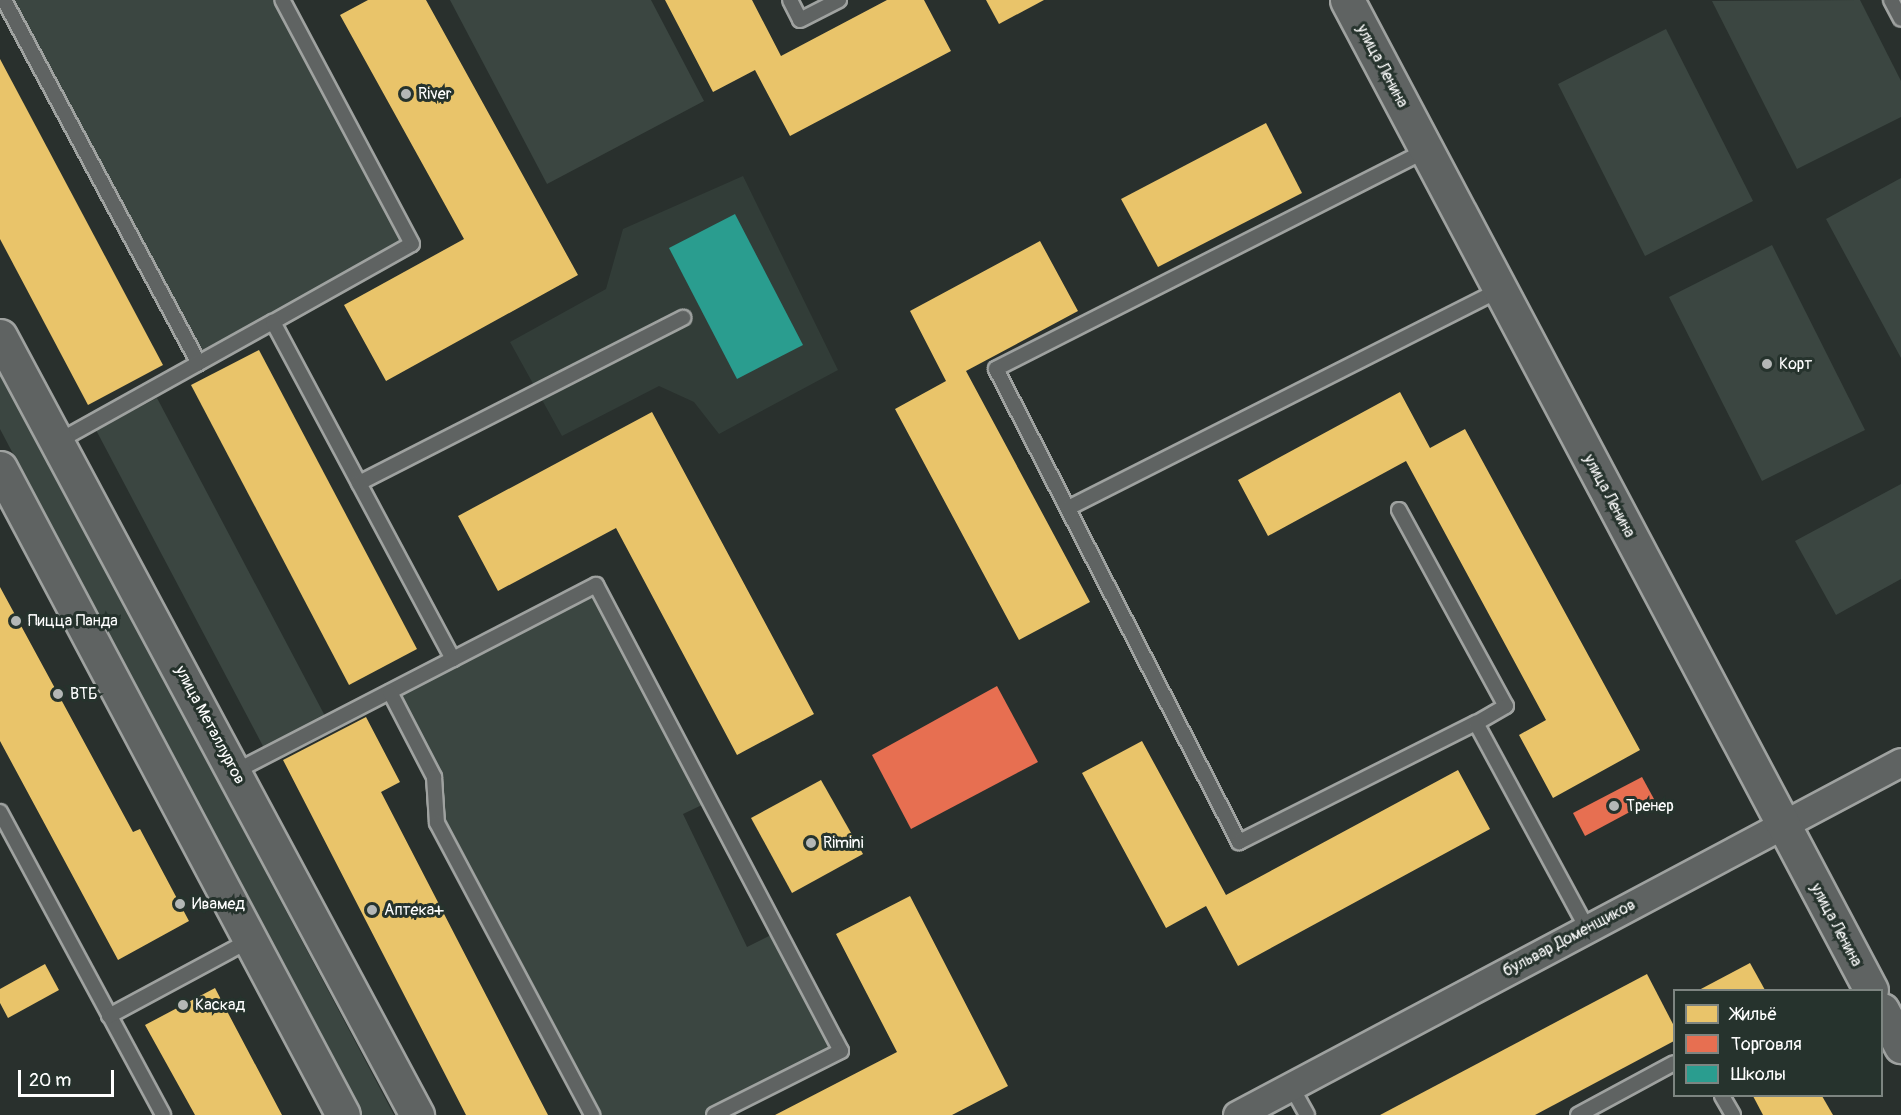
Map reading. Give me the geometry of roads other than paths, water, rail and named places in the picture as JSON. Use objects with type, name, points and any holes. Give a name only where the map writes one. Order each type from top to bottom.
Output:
[{"type":"street","name":"улица Ленина","points":[[1347,0],[1870,989]]},
{"type":"street","name":"улица Металлургов","points":[[0,336],[236,771],[417,1115]]},
{"type":"street","points":[[0,468],[252,939],[343,1115]]},
{"type":"street","name":"бульвар Доменщиков","points":[[1237,1115],[1901,762]]},
{"type":"street","points":[[1883,1014],[1901,1046]]},
{"type":"lane","points":[[4,0],[199,363]]},
{"type":"lane","points":[[57,442],[412,244],[282,0]]},
{"type":"lane","points":[[790,0],[800,20],[839,0]]},
{"type":"lane","points":[[1891,0],[1901,19]]},
{"type":"lane","points":[[1399,510],[1506,706],[1239,842],[996,369],[1427,150]]},
{"type":"lane","points":[[1068,508],[1500,290]]},
{"type":"lane","points":[[359,483],[683,318]]},
{"type":"lane","points":[[273,322],[453,659]]},
{"type":"lane","points":[[236,771],[596,585],[841,1052],[714,1115]]},
{"type":"lane","points":[[390,692],[434,777],[437,823],[592,1115]]},
{"type":"lane","points":[[1476,723],[1587,928]]},
{"type":"lane","points":[[0,812],[163,1115]]},
{"type":"lane","points":[[109,1016],[252,939]]},
{"type":"lane","points":[[1578,1115],[1673,1064]]},
{"type":"lane","points":[[1291,1086],[1307,1115]]},
{"type":"lane","points":[[1723,1097],[1733,1115]]},
{"type":"place","name":"River","points":[[406,94]]},
{"type":"place","name":"Корт","points":[[1767,364]]},
{"type":"place","name":"Пицца Панда","points":[[16,621]]},
{"type":"place","name":"ВТБ","points":[[58,694]]},
{"type":"place","name":"Тренер","points":[[1614,806]]},
{"type":"place","name":"Rimini","points":[[811,843]]},
{"type":"place","name":"Ивамед","points":[[180,904]]},
{"type":"place","name":"Аптека+","points":[[372,910]]},
{"type":"place","name":"Каскад","points":[[183,1005]]}]
